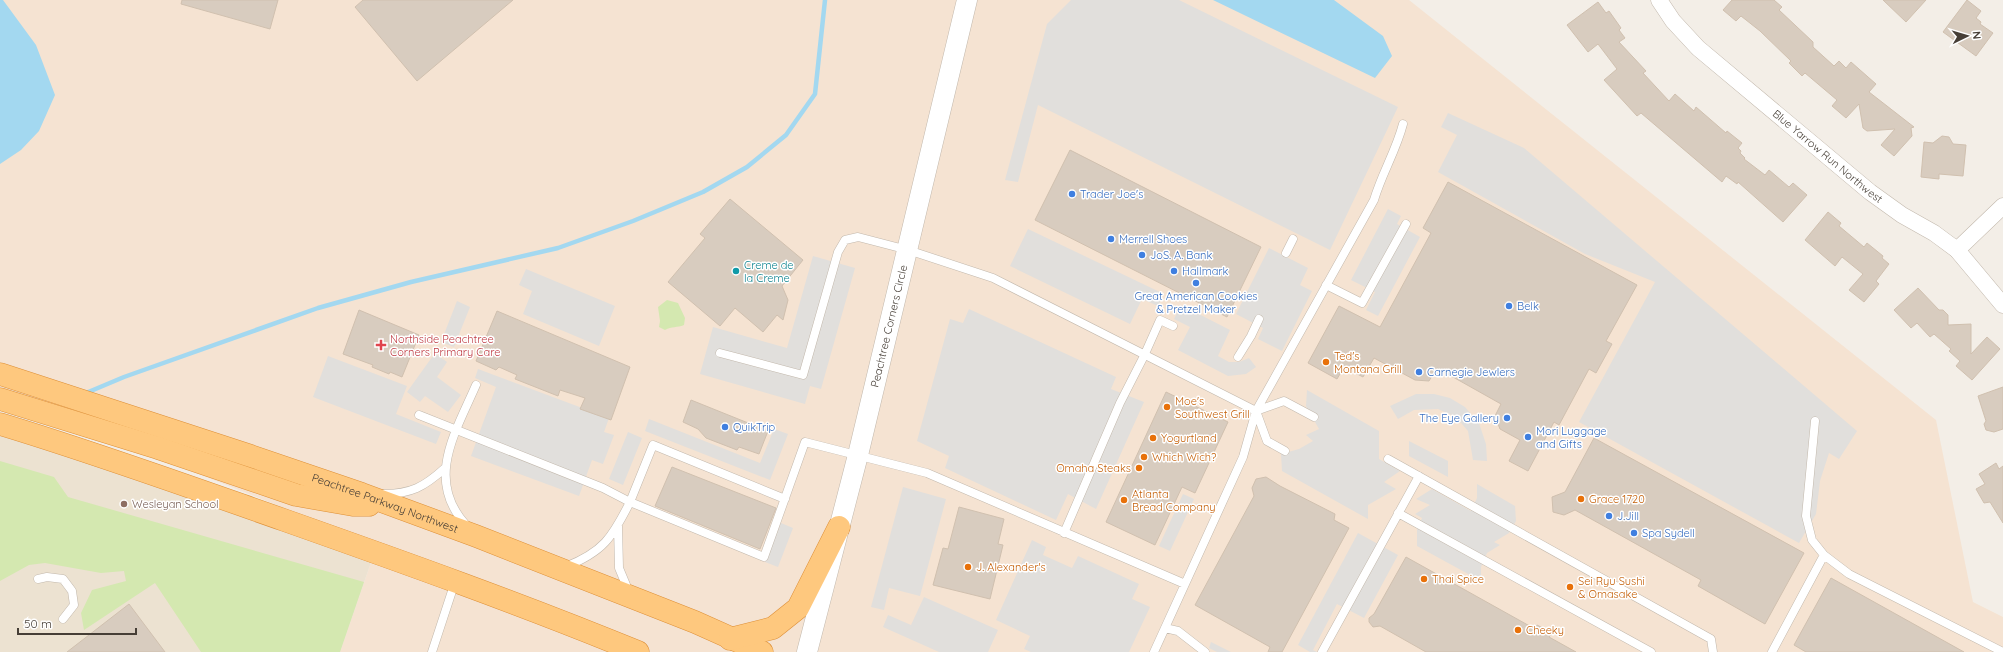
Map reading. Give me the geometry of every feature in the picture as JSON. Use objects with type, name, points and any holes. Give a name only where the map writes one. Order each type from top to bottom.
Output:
[{"type":"highway","name":"Peachtree Parkway Northwest","points":[[0,374],[128,439],[455,581],[638,652]]},
{"type":"highway","points":[[0,399],[128,439],[296,495],[353,505],[390,505]]},
{"type":"highway","name":"Peachtree Parkway Northwest","points":[[0,424],[128,439],[362,494],[476,536],[694,622],[762,652]]},
{"type":"highway","points":[[730,639],[773,628],[789,617],[798,608],[839,526]]},
{"type":"street","name":"Peachtree Corners Circle","points":[[806,652],[858,455],[967,0]]},
{"type":"street","name":"Blue Yarrow Run Northwest","points":[[1659,0],[1673,21],[1698,48],[1870,192],[1902,215],[1934,233],[1957,250],[2003,305]]},
{"type":"street","points":[[1957,250],[2003,206]]},
{"type":"lane","points":[[1154,652],[1243,457],[1256,411],[1374,200],[1380,181],[1397,147],[1403,124]]},
{"type":"lane","points":[[1326,285],[1362,303],[1406,224]]},
{"type":"lane","points":[[720,353],[803,375],[838,252],[845,240],[858,237],[908,250],[993,278],[1144,356],[1256,411],[1267,441],[1285,451]]},
{"type":"lane","points":[[1286,254],[1293,239]]},
{"type":"lane","points":[[1238,356],[1251,336],[1259,319]]},
{"type":"lane","points":[[1064,534],[1120,402],[1144,356],[1160,320],[1173,326]]},
{"type":"lane","points":[[476,385],[457,429],[445,468],[446,493],[452,508],[476,536]]},
{"type":"lane","points":[[1256,411],[1284,401],[1314,417]]},
{"type":"lane","points":[[419,415],[603,488],[630,502],[764,557],[805,442],[927,473],[1064,534],[1185,584]]},
{"type":"lane","points":[[1815,421],[1806,516],[1812,540],[1824,555],[1849,574],[2003,652]]},
{"type":"lane","points":[[559,569],[582,560],[599,550],[618,525],[630,502],[653,445],[785,499]]},
{"type":"lane","points":[[1388,459],[1711,639],[1713,652]]},
{"type":"lane","points":[[362,494],[401,494],[428,484],[445,468]]},
{"type":"lane","points":[[1322,652],[1419,476]]},
{"type":"lane","points":[[1398,514],[1651,652]]},
{"type":"lane","points":[[618,525],[619,568],[631,598]]},
{"type":"lane","points":[[1772,652],[1824,555]]},
{"type":"lane","points":[[38,580],[47,577],[63,579],[72,591],[74,605],[63,619]]},
{"type":"lane","points":[[432,652],[455,581]]},
{"type":"lane","points":[[1164,628],[1178,631],[1205,652]]},
{"type":"shaded area","points":[[0,0],[1409,0],[1936,420],[1973,602],[2003,617],[2003,652],[340,652],[377,545],[0,395]]},
{"type":"shaded area","points":[[1071,0],[1179,0],[1398,107],[1330,250],[1038,105],[1018,182],[1005,180],[1047,24]]},
{"type":"shaded area","points":[[1448,113],[1524,148],[1857,431],[1839,459],[1829,453],[1820,481],[1816,514],[1799,543],[1579,422],[1655,282],[1585,254],[1438,172],[1457,135],[1441,127]]},
{"type":"shaded area","points":[[1388,209],[1401,216],[1397,224],[1420,237],[1378,316],[1366,310],[1375,292],[1351,280]]},
{"type":"shaded area","points":[[1028,229],[1164,294],[1158,306],[1142,299],[1130,324],[1010,266]]},
{"type":"shaded area","points":[[1269,248],[1308,268],[1300,285],[1312,291],[1282,351],[1258,339],[1263,328],[1236,314]]},
{"type":"shaded area","points":[[813,256],[855,268],[821,389],[810,386],[805,404],[700,374],[713,327],[787,348]]},
{"type":"shaded area","points":[[526,269],[615,306],[599,346],[523,314],[532,291],[519,285]]},
{"type":"shaded area","points":[[457,301],[470,307],[454,347],[441,342]]},
{"type":"shaded area","points":[[1181,305],[1230,330],[1218,356],[1229,362],[1239,362],[1249,358],[1256,367],[1246,374],[1228,376],[1178,350],[1190,327],[1174,319]]},
{"type":"shaded area","points":[[969,309],[1116,377],[1111,389],[1144,402],[1096,509],[1068,494],[1056,520],[945,468],[949,456],[917,441],[950,319],[963,323]]},
{"type":"shaded area","points":[[435,353],[447,362],[437,377],[461,395],[448,412],[425,396],[420,402],[407,392]]},
{"type":"shaded area","points":[[328,356],[407,386],[396,414],[441,432],[436,444],[313,397]]},
{"type":"shaded area","points":[[478,369],[609,418],[604,432],[614,435],[603,464],[592,460],[579,496],[471,456],[496,387],[475,378]]},
{"type":"shaded area","points":[[1307,390],[1379,431],[1379,459],[1400,471],[1384,482],[1396,489],[1368,505],[1368,519],[1282,471],[1281,454],[1299,449],[1313,441],[1306,435],[1319,429],[1306,406]]},
{"type":"shaded area","points":[[1416,394],[1434,394],[1450,398],[1465,407],[1479,423],[1486,444],[1487,461],[1473,460],[1468,431],[1456,417],[1438,409],[1414,410],[1398,419],[1390,406]]},
{"type":"shaded area","points":[[649,419],[760,463],[774,429],[788,434],[770,480],[645,431]]},
{"type":"shaded area","name":"Wesleyan School","points":[[0,429],[377,545],[340,652],[0,652]]},
{"type":"shaded area","points":[[628,432],[642,438],[623,485],[609,479]]},
{"type":"shaded area","points":[[1409,441],[1448,461],[1448,477],[1409,456]]},
{"type":"shaded area","points":[[1477,484],[1515,506],[1516,521],[1509,533],[1494,542],[1500,545],[1487,553],[1481,567],[1481,581],[1417,546],[1417,530],[1422,518],[1415,514],[1430,505],[1416,499],[1432,489],[1471,511],[1477,498]]},
{"type":"shaded area","points":[[903,487],[946,499],[920,596],[889,588],[884,610],[871,607]]},
{"type":"shaded area","points":[[1183,494],[1194,499],[1170,551],[1159,546]]},
{"type":"shaded area","points":[[781,523],[793,528],[778,567],[765,562]]},
{"type":"shaded area","points":[[1358,533],[1398,555],[1364,618],[1337,604],[1313,650],[1317,652],[1310,652],[1298,645]]},
{"type":"shaded area","points":[[1032,540],[1046,547],[1043,555],[1072,568],[1078,556],[1139,584],[1132,599],[1150,607],[1129,652],[1031,652],[1024,649],[1030,636],[996,620]]},
{"type":"shaded area","points":[[924,597],[998,630],[988,652],[939,652],[883,627],[888,615],[911,625]]},
{"type":"shaded area","points":[[1211,642],[1231,652],[1217,652],[1209,648]]},
{"type":"green space","points":[[667,300],[678,303],[685,318],[684,325],[665,330],[659,327],[660,321],[658,307]]},
{"type":"green space","points":[[0,461],[54,477],[68,497],[364,582],[340,652],[201,652],[155,583],[84,630],[81,613],[92,590],[126,581],[124,571],[101,573],[45,563],[29,565],[0,581]]},
{"type":"water","points":[[0,0],[3,0],[36,45],[55,95],[39,131],[21,150],[0,164]]},
{"type":"water","points":[[1213,0],[1334,0],[1383,36],[1392,56],[1375,78]]},
{"type":"building","points":[[182,0],[278,0],[270,29],[181,4]]},
{"type":"building","points":[[363,0],[513,0],[417,81],[355,7]]},
{"type":"building","points":[[1732,0],[1774,0],[1782,7],[1779,10],[1813,42],[1813,47],[1834,66],[1839,61],[1846,68],[1851,62],[1876,84],[1869,92],[1914,127],[1911,128],[1912,136],[1894,156],[1881,145],[1895,129],[1867,131],[1863,128],[1859,104],[1846,118],[1832,106],[1837,100],[1805,73],[1802,76],[1789,63],[1791,61],[1760,31],[1741,16],[1736,21],[1723,10]]},
{"type":"building","points":[[1883,0],[1926,0],[1906,22]]},
{"type":"building","points":[[1967,0],[1981,11],[1976,18],[1981,22],[1980,24],[1993,33],[1976,56],[1943,32]]},
{"type":"building","points":[[1598,2],[1606,13],[1609,11],[1621,28],[1619,30],[1625,38],[1619,42],[1646,71],[1643,73],[1669,101],[1675,94],[1694,111],[1696,107],[1726,133],[1727,131],[1742,143],[1738,148],[1741,151],[1740,153],[1745,158],[1744,159],[1765,175],[1769,170],[1789,187],[1793,183],[1807,195],[1783,222],[1738,182],[1737,184],[1726,176],[1722,182],[1641,113],[1637,116],[1604,80],[1617,69],[1598,44],[1588,52],[1567,25]]},
{"type":"building","points":[[1942,136],[1949,137],[1953,144],[1966,145],[1963,176],[1939,174],[1939,179],[1921,177],[1924,142],[1933,143]]},
{"type":"building","points":[[1070,150],[1261,247],[1227,317],[1035,220]]},
{"type":"building","name":"Belk","points":[[1448,182],[1637,285],[1606,341],[1612,344],[1596,373],[1589,369],[1559,425],[1554,422],[1528,471],[1509,461],[1520,440],[1500,429],[1495,416],[1501,404],[1437,368],[1429,381],[1415,380],[1374,358],[1363,377],[1344,367],[1337,379],[1308,363],[1339,306],[1380,327],[1431,233],[1423,228]]},
{"type":"building","name":"Creme de la Creme","points":[[730,199],[803,260],[782,286],[788,300],[783,320],[777,315],[763,332],[735,308],[720,326],[668,282],[705,238],[700,234]]},
{"type":"building","points":[[1828,212],[1841,223],[1839,226],[1864,247],[1867,243],[1883,256],[1882,258],[1889,264],[1876,281],[1879,284],[1864,302],[1849,290],[1863,274],[1842,257],[1835,266],[1805,240]]},
{"type":"building","points":[[1918,288],[1939,310],[1943,310],[1948,315],[1948,325],[1971,324],[1971,354],[1987,337],[2000,349],[1972,380],[1956,366],[1960,361],[1949,351],[1951,349],[1934,334],[1930,337],[1917,323],[1911,328],[1894,310]]},
{"type":"building","name":"Northside Peachtree Corners Primary Care","points":[[359,310],[419,335],[402,377],[390,372],[389,374],[372,367],[373,365],[343,354]]},
{"type":"building","points":[[497,311],[630,367],[611,420],[580,409],[585,398],[560,390],[558,396],[515,379],[517,375],[499,367],[496,370],[476,361]]},
{"type":"building","points":[[2003,387],[2003,429],[1994,432],[1986,430],[1984,424],[1986,421],[1978,396]]},
{"type":"building","points":[[1166,392],[1228,422],[1195,493],[1182,487],[1155,545],[1106,522]]},
{"type":"building","name":"QuikTrip","points":[[691,400],[768,431],[759,454],[739,447],[737,450],[706,438],[698,429],[683,422]]},
{"type":"building","points":[[1594,438],[1804,553],[1765,624],[1698,586],[1701,580],[1575,510],[1564,515],[1553,512],[1552,497],[1565,492]]},
{"type":"building","points":[[1996,463],[1999,469],[2003,466],[2003,523],[1990,502],[1984,503],[1976,489],[1985,484],[1979,474]]},
{"type":"building","points":[[672,467],[776,508],[760,549],[655,506]]},
{"type":"building","points":[[1266,477],[1280,486],[1335,514],[1334,520],[1349,528],[1282,652],[1268,652],[1270,647],[1195,605],[1254,496],[1252,488],[1256,479]]},
{"type":"building","name":"J. Alexander's","points":[[959,507],[1004,519],[998,544],[1003,545],[990,599],[933,585],[943,548],[948,549]]},
{"type":"building","points":[[1406,557],[1535,629],[1537,625],[1552,633],[1549,637],[1576,652],[1426,652],[1380,626],[1373,627],[1369,622],[1369,618],[1374,614]]},
{"type":"building","points":[[1831,578],[1964,652],[1806,652],[1794,645]]},
{"type":"building","points":[[129,604],[165,652],[67,652]]},
{"type":"waterway","points":[[86,393],[124,377],[318,308],[411,282],[558,248],[633,221],[703,192],[747,167],[786,135],[815,94],[825,0]]},
{"type":"place","name":"Trader Joe's","points":[[1072,194]]},
{"type":"place","name":"Merrell Shoes","points":[[1111,239]]},
{"type":"place","name":"JoS. A. Bank","points":[[1142,255]]},
{"type":"place","name":"Creme de la Creme","points":[[736,271]]},
{"type":"place","name":"Hallmark","points":[[1174,271]]},
{"type":"place","name":"Great American Cookies & Pretzel Maker","points":[[1196,283]]},
{"type":"place","name":"Belk","points":[[1509,306]]},
{"type":"place","name":"Northside Peachtree Corners Primary Care","points":[[381,345]]},
{"type":"place","name":"Ted's Montana Grill","points":[[1326,362]]},
{"type":"place","name":"Carnegie Jewlers","points":[[1419,372]]},
{"type":"place","name":"Moe's Southwest Grill","points":[[1167,407]]},
{"type":"place","name":"The Eye Gallery","points":[[1507,418]]},
{"type":"place","name":"QuikTrip","points":[[725,427]]},
{"type":"place","name":"Mori Luggage and Gifts","points":[[1528,437]]},
{"type":"place","name":"Yogurtland","points":[[1153,438]]},
{"type":"place","name":"Which Wich?","points":[[1144,457]]},
{"type":"place","name":"Omaha Steaks","points":[[1139,468]]},
{"type":"place","name":"Grace 1720","points":[[1581,499]]},
{"type":"place","name":"Atlanta Bread Company","points":[[1124,500]]},
{"type":"place","name":"Wesleyan School","points":[[124,504]]},
{"type":"place","name":"J.Jill","points":[[1609,516]]},
{"type":"place","name":"Spa Sydell","points":[[1634,533]]},
{"type":"place","name":"J. Alexander's","points":[[968,567]]},
{"type":"place","name":"Thai Spice","points":[[1424,579]]},
{"type":"place","name":"Sei Ryu Sushi & Omasake","points":[[1570,587]]},
{"type":"place","name":"Cheeky","points":[[1518,630]]}]
